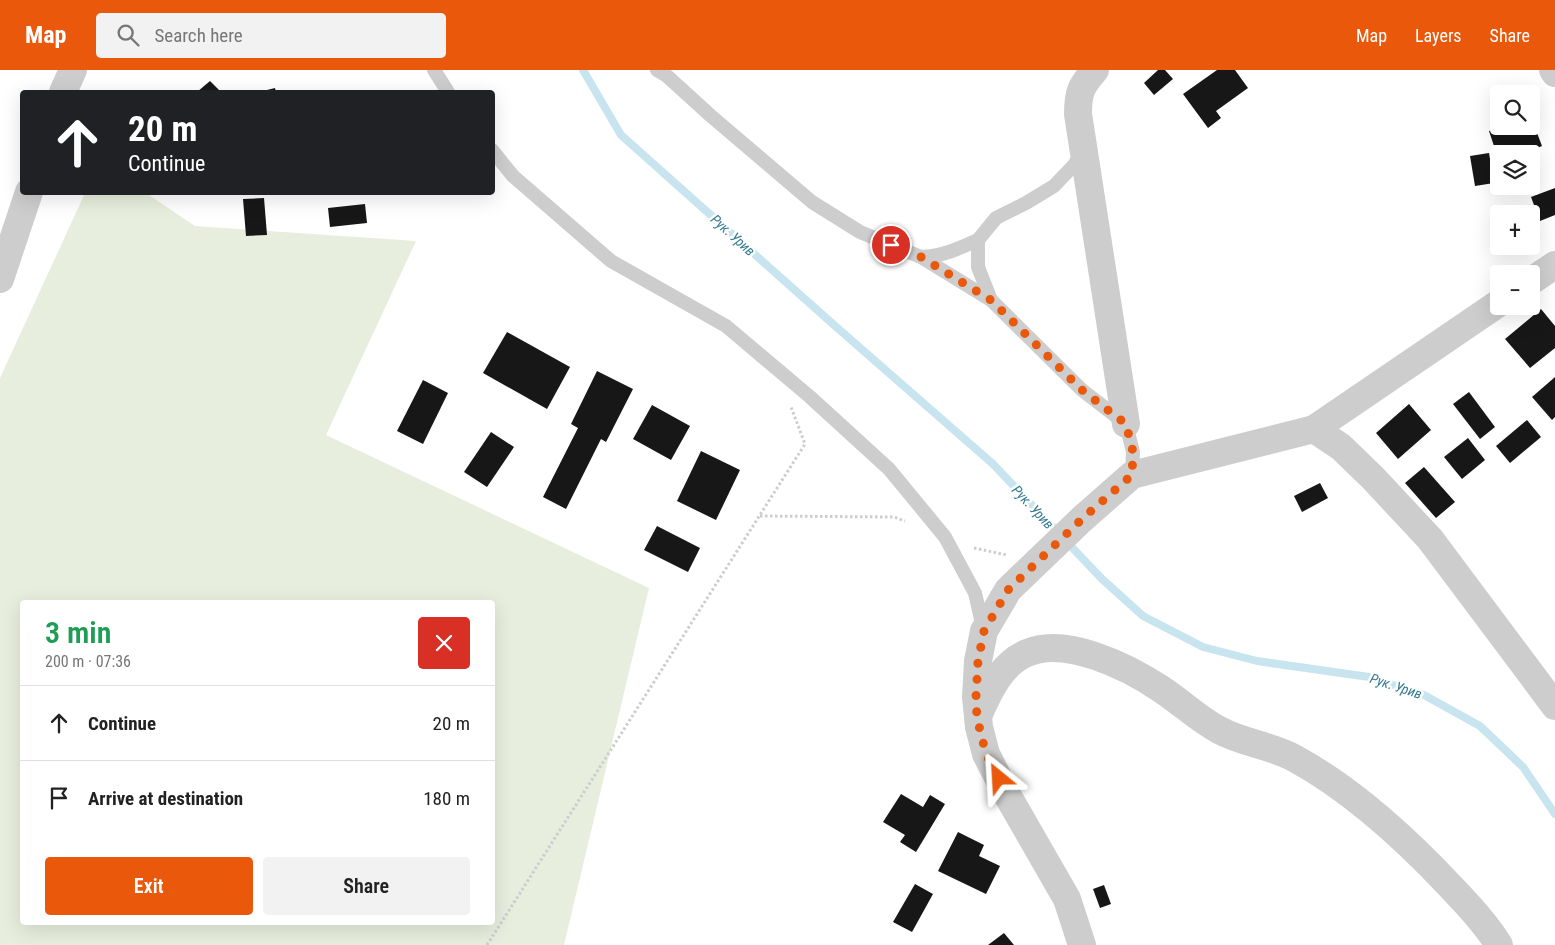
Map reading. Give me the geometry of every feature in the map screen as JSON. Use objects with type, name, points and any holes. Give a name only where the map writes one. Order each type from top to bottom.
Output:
[{"type":"street","points":[[64,90],[73,70]]},
{"type":"street","points":[[1095,70],[1085,82],[1078,97],[1078,114],[1126,424]]},
{"type":"street","points":[[0,279],[28,195]]},
{"type":"street","points":[[1540,275],[1555,265]]},
{"type":"street","points":[[1082,945],[1067,899],[986,754],[977,718],[978,661],[984,631],[1008,590],[1082,519],[1132,475],[1314,429],[1490,309]]},
{"type":"street","points":[[1314,429],[1341,447],[1430,538],[1555,706]]},
{"type":"street","points":[[977,718],[994,683],[1014,661],[1026,653],[1041,649],[1058,648],[1091,655],[1119,665],[1149,681],[1219,730],[1241,740],[1292,757],[1360,802],[1434,869],[1468,905],[1499,945]]},
{"type":"lane","points":[[434,70],[447,90]]},
{"type":"lane","points":[[657,70],[668,76],[711,116],[812,202],[860,232],[921,257],[991,300],[1082,390],[1126,424],[1133,452],[1132,475]]},
{"type":"lane","points":[[921,257],[938,256],[978,240],[996,218],[1054,186],[1075,164],[1083,146]]},
{"type":"lane","points":[[495,154],[513,176],[611,261],[726,326],[809,396],[889,469],[945,537],[975,593],[984,631]]},
{"type":"lane","points":[[978,240],[978,267],[991,300]]},
{"type":"path","points":[[487,945],[805,444],[791,407]]},
{"type":"path","points":[[759,516],[894,517],[909,522]]},
{"type":"path","points":[[945,537],[981,551],[1005,555],[1044,556]]},
{"type":"green space","points":[[84,195],[149,195],[195,226],[416,241],[326,435],[649,588],[564,945],[0,945],[0,378]]},
{"type":"building","points":[[1158,70],[1165,70],[1173,79],[1154,95],[1144,83]]},
{"type":"building","points":[[1217,70],[1235,70],[1248,88],[1216,111],[1221,118],[1208,128],[1183,94]]},
{"type":"building","points":[[210,81],[219,90],[199,90]]},
{"type":"building","points":[[1490,135],[1538,135],[1542,146],[1540,147],[1540,145],[1494,145]]},
{"type":"building","points":[[1489,153],[1490,184],[1475,186],[1470,156]]},
{"type":"building","points":[[1555,188],[1555,215],[1540,221],[1540,205],[1534,205],[1531,197]]},
{"type":"building","points":[[264,198],[267,235],[246,236],[243,199]]},
{"type":"building","points":[[365,204],[367,223],[330,227],[328,208]]},
{"type":"building","points":[[1540,310],[1555,326],[1555,348],[1530,368],[1505,339],[1534,315],[1540,315]]},
{"type":"building","points":[[507,332],[570,367],[547,409],[483,373]]},
{"type":"building","points":[[597,371],[633,389],[606,442],[601,439],[566,509],[543,497],[578,428],[571,424]]},
{"type":"building","points":[[1555,377],[1555,417],[1552,420],[1532,397]]},
{"type":"building","points":[[423,380],[448,393],[423,444],[397,431]]},
{"type":"building","points":[[1469,392],[1495,427],[1480,439],[1453,404]]},
{"type":"building","points":[[1409,404],[1431,430],[1398,459],[1376,433]]},
{"type":"building","points":[[652,405],[690,426],[671,460],[633,439]]},
{"type":"building","points":[[1527,420],[1541,437],[1510,463],[1496,446]]},
{"type":"building","points":[[491,432],[514,447],[487,487],[464,472]]},
{"type":"building","points":[[1468,438],[1485,460],[1462,479],[1444,457]]},
{"type":"building","points":[[701,451],[740,470],[716,520],[677,501]]},
{"type":"building","points":[[1424,467],[1455,502],[1436,518],[1405,483]]},
{"type":"building","points":[[1320,483],[1328,498],[1302,512],[1294,496]]},
{"type":"building","points":[[657,526],[700,548],[688,572],[644,550]]},
{"type":"building","points":[[901,794],[923,807],[930,795],[945,804],[916,852],[900,842],[905,835],[883,822]]},
{"type":"building","points":[[958,832],[984,845],[979,856],[1000,866],[986,894],[938,871]]},
{"type":"building","points":[[915,884],[933,894],[912,932],[893,922]]},
{"type":"building","points":[[1104,885],[1111,904],[1100,908],[1093,889]]},
{"type":"building","points":[[1004,933],[1014,945],[988,945]]},
{"type":"waterway","name":"Рук. Урив","points":[[583,70],[621,135],[993,464],[1101,578],[1143,616],[1203,647],[1257,661],[1369,677],[1424,695],[1480,726],[1523,767],[1555,814]]},
{"type":"route","points":[[891,245],[921,257],[991,300],[1082,390],[1126,424],[1133,452],[1132,475],[1082,519],[1008,590],[984,631],[978,661],[977,718],[986,754],[999,778]]}]
